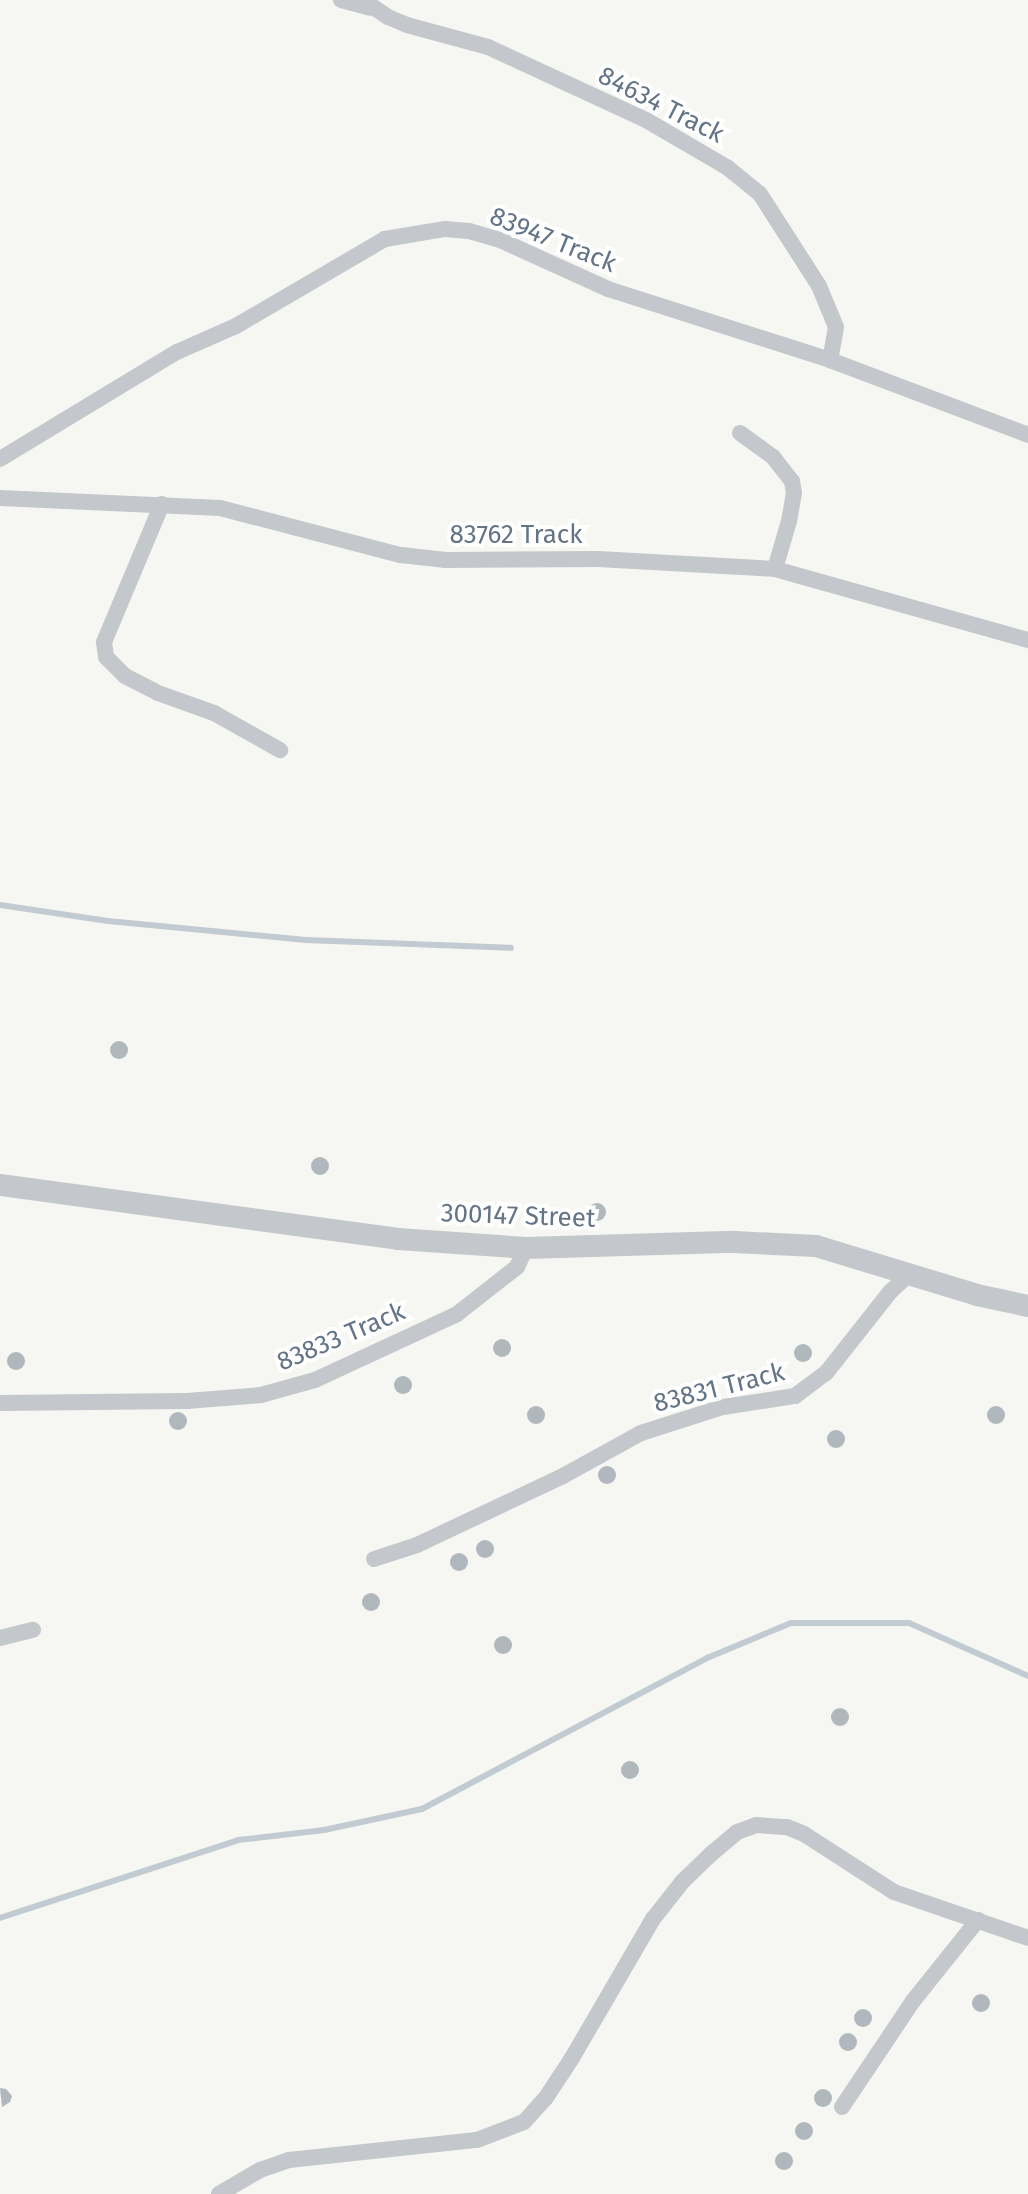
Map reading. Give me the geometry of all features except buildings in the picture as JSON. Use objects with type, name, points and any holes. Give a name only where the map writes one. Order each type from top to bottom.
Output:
[{"type":"street","name":"84634 Track","points":[[341,0],[367,4],[407,25],[488,47],[646,120],[728,168],[760,194],[819,286],[836,327],[830,360]]},
{"type":"street","name":"83947 Track","points":[[0,459],[177,352],[236,326],[385,239],[420,231],[469,231],[500,240],[608,289],[830,360],[1028,435]]},
{"type":"street","points":[[740,433],[773,457],[792,481],[794,493],[789,521],[775,569]]},
{"type":"street","name":"83762 Track","points":[[0,498],[220,508],[401,555],[431,559],[661,561],[775,569],[1028,640]]},
{"type":"street","points":[[162,504],[104,642],[106,657],[125,676],[158,693],[249,729],[280,750]]},
{"type":"street","name":"300147 Street","points":[[0,1185],[398,1239],[526,1248],[734,1242],[816,1246],[908,1275],[1028,1306]]},
{"type":"street","name":"83833 Track","points":[[0,1403],[187,1401],[261,1395],[315,1380],[457,1314],[517,1267],[526,1248]]},
{"type":"street","name":"83831 Track","points":[[374,1559],[417,1545],[563,1476],[641,1433],[723,1407],[795,1396],[826,1373],[890,1292],[908,1275]]},
{"type":"street","points":[[0,1638],[33,1630]]},
{"type":"street","points":[[219,2194],[260,2170],[289,2160],[477,2140],[524,2122],[559,2079],[653,1919],[683,1881],[737,1832],[756,1825],[787,1827],[804,1834],[894,1892],[1028,1938]]},
{"type":"street","points":[[842,2107],[913,2001],[978,1920]]},
{"type":"waterway","points":[[0,905],[108,921],[306,940],[511,948]]},
{"type":"waterway","points":[[0,1918],[238,1840],[324,1830],[422,1809],[707,1658],[791,1623],[909,1623],[1028,1676]]}]
